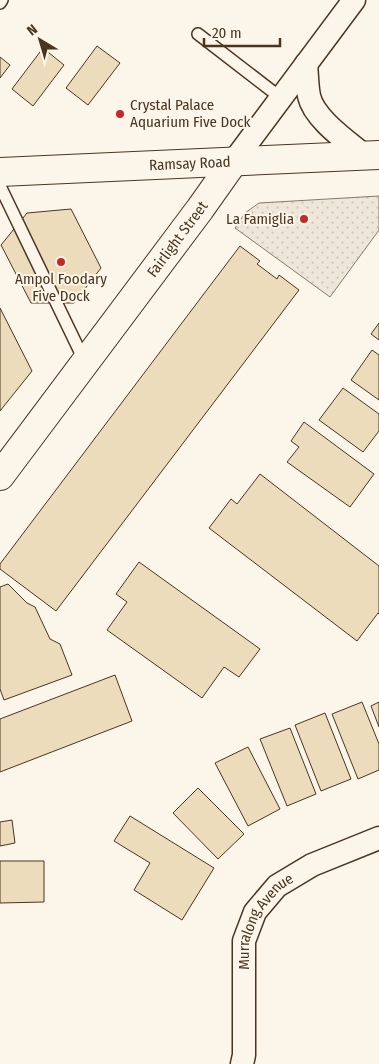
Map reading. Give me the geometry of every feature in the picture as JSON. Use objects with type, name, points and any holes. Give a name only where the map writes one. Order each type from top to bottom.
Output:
[{"type":"main road","name":"Ramsay Road","points":[[0,172],[372,156]]},
{"type":"main road","name":"Fairlight Street","points":[[0,476],[234,161]]},
{"type":"street","name":"Fairlight Street","points":[[234,161],[354,0]]},
{"type":"street","points":[[306,64],[309,97],[314,109],[327,124],[372,156]]},
{"type":"street","name":"Murralong Avenue","points":[[242,1064],[244,1055],[244,942],[255,912],[277,886],[312,866],[379,838]]},
{"type":"lane","points":[[198,34],[281,98]]},
{"type":"lane","points":[[0,186],[85,362]]},
{"type":"shaded area","points":[[379,196],[379,230],[330,297],[235,228],[245,213],[259,203]]},
{"type":"building","points":[[97,46],[120,63],[88,105],[66,88]]},
{"type":"building","points":[[43,48],[64,65],[33,106],[12,89]]},
{"type":"building","points":[[0,57],[10,65],[0,78]]},
{"type":"building","points":[[71,209],[101,268],[74,303],[31,303],[1,245],[27,213]]},
{"type":"building","points":[[240,246],[260,261],[257,264],[277,279],[279,275],[299,290],[56,611],[0,569],[0,564]]},
{"type":"building","points":[[0,308],[32,371],[0,411]]},
{"type":"building","points":[[379,323],[379,340],[371,334]]},
{"type":"building","points":[[372,350],[379,355],[379,400],[351,380]]},
{"type":"building","points":[[343,388],[379,414],[379,431],[363,452],[319,420]]},
{"type":"building","points":[[304,422],[374,474],[350,507],[287,462],[299,447],[291,441]]},
{"type":"building","points":[[260,474],[379,566],[379,614],[357,641],[209,528],[231,499],[237,504]]},
{"type":"building","points":[[139,562],[260,649],[239,677],[224,667],[202,698],[107,630],[127,602],[116,594]]},
{"type":"building","points":[[8,584],[27,603],[35,607],[50,639],[60,644],[72,675],[4,700],[0,689],[0,587]]},
{"type":"building","points":[[115,675],[132,721],[0,772],[0,719]]},
{"type":"building","points":[[362,702],[379,744],[379,770],[358,779],[332,714]]},
{"type":"building","points":[[379,702],[379,727],[371,706]]},
{"type":"building","points":[[325,713],[351,779],[321,791],[295,725]]},
{"type":"building","points":[[290,728],[316,794],[287,806],[260,739]]},
{"type":"building","points":[[248,747],[280,809],[248,826],[215,763]]},
{"type":"building","points":[[198,788],[244,834],[218,859],[173,813]]},
{"type":"building","points":[[130,816],[214,868],[182,920],[134,890],[150,863],[114,841]]},
{"type":"building","points":[[12,820],[15,843],[0,846],[0,822]]},
{"type":"building","points":[[0,861],[44,861],[44,902],[0,903]]},
{"type":"place","name":"Crystal Palace Aquarium Five Dock","points":[[120,114]]},
{"type":"place","name":"La Famiglia","points":[[304,219]]},
{"type":"place","name":"Ampol Foodary Five Dock","points":[[61,262]]}]
